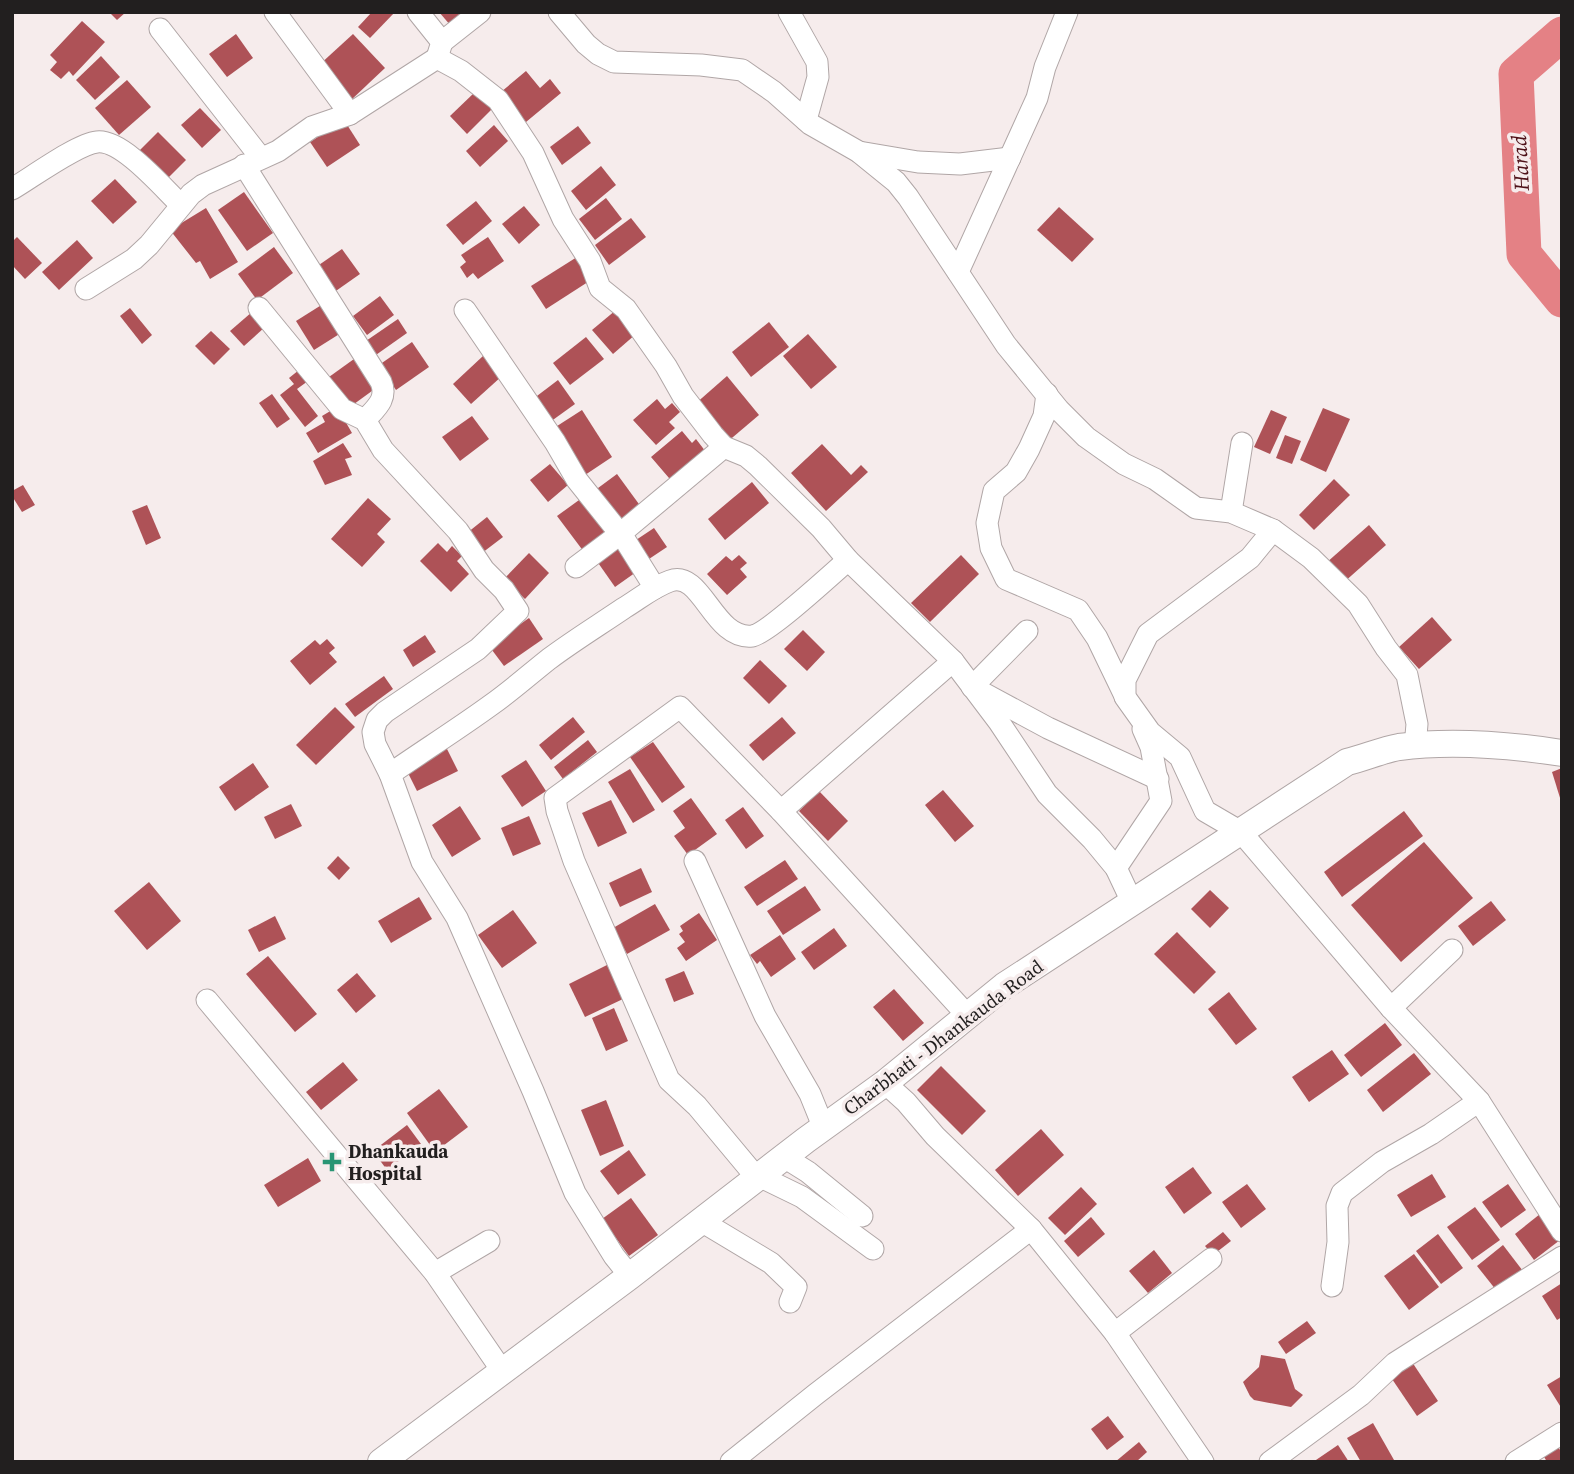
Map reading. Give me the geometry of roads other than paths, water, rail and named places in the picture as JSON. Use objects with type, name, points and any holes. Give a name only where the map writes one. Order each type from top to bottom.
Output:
[{"type":"street","points":[[275,12],[350,114]]},
{"type":"street","points":[[418,12],[439,50],[498,100],[533,153],[563,219],[590,261],[600,288],[626,309],[666,366],[683,396],[724,447],[746,456],[758,466],[821,528],[848,560],[953,661],[1047,794],[1092,839],[1116,868],[1132,902]]},
{"type":"street","points":[[86,289],[134,259],[149,245],[181,205],[203,185],[278,151],[312,127],[350,114],[439,50],[480,12]]},
{"type":"street","points":[[559,12],[586,44],[614,62],[701,65],[742,70],[774,92],[806,120],[833,139],[859,152],[896,182],[1006,345],[1086,437],[1124,464],[1155,479],[1196,508],[1231,512],[1273,530],[1311,558],[1358,604],[1407,675],[1417,724],[1415,747]]},
{"type":"street","points":[[789,12],[817,62],[818,77],[806,120]]},
{"type":"street","points":[[958,272],[1037,97],[1045,67],[1067,12]]},
{"type":"street","points":[[160,29],[253,162],[384,390],[380,403],[365,420]]},
{"type":"street","points":[[12,189],[82,147],[97,142],[111,144],[125,153],[181,205]]},
{"type":"street","points":[[859,152],[918,162],[960,164],[1010,158]]},
{"type":"street","points":[[259,308],[342,409],[365,420],[383,450],[458,531],[484,570],[504,590],[519,611],[478,649],[385,712],[377,720],[373,732],[375,744],[390,774],[422,862],[457,918],[575,1193],[614,1256],[630,1276]]},
{"type":"street","points":[[465,310],[555,442],[577,480],[620,534],[655,588]]},
{"type":"street","points":[[1046,394],[1044,416],[1029,449],[1016,472],[994,491],[987,523],[991,548],[1006,579],[1077,610],[1097,638],[1151,747],[1161,801],[1116,868]]},
{"type":"street","points":[[1231,512],[1242,443]]},
{"type":"street","points":[[576,567],[724,447]]},
{"type":"street","points":[[1273,530],[1250,558],[1148,634],[1125,680],[1130,705],[1150,732],[1180,757],[1205,811],[1241,832],[1391,1008],[1479,1101],[1562,1231]]},
{"type":"street","points":[[390,774],[492,705],[564,649],[671,580],[681,579],[696,589],[716,619],[736,632],[752,636],[769,628],[848,560]]},
{"type":"street","points":[[972,687],[1027,631]]},
{"type":"street","points":[[780,811],[953,661]]},
{"type":"street","points":[[972,687],[1160,788],[1197,793]]},
{"type":"street","points":[[873,1249],[802,1197],[758,1177],[698,1106],[670,1080],[574,861],[555,798],[680,707],[780,811],[967,1015]]},
{"type":"street","name":"Charbhati - Dhankauda Road","points":[[380,1462],[885,1083],[1004,986],[1347,762],[1398,747],[1473,744],[1562,753]]},
{"type":"street","points":[[695,862],[765,1016],[810,1094],[823,1126],[806,1140]]},
{"type":"street","points":[[1391,1008],[1452,950]]},
{"type":"street","points":[[207,1000],[435,1273],[503,1372]]},
{"type":"street","points":[[885,1083],[906,1102],[935,1136],[1031,1229],[1115,1333],[1203,1462]]},
{"type":"street","points":[[1332,1286],[1338,1242],[1336,1206],[1342,1193],[1382,1162],[1431,1134],[1479,1101]]},
{"type":"street","points":[[783,1157],[808,1172],[862,1216]]},
{"type":"street","points":[[701,1221],[771,1263],[796,1287],[790,1302]]},
{"type":"street","points":[[732,1462],[1031,1229]]},
{"type":"street","points":[[435,1273],[489,1241]]},
{"type":"street","points":[[1270,1462],[1361,1395],[1395,1363],[1562,1257]]},
{"type":"street","points":[[1115,1333],[1211,1259]]},
{"type":"street","points":[[1516,1462],[1562,1433]]},
{"type":"waterway","name":"Harad","points":[[1562,34],[1516,74],[1524,254],[1562,300]]},
{"type":"place","name":"Dhankauda Hospital","points":[[332,1162]]}]
